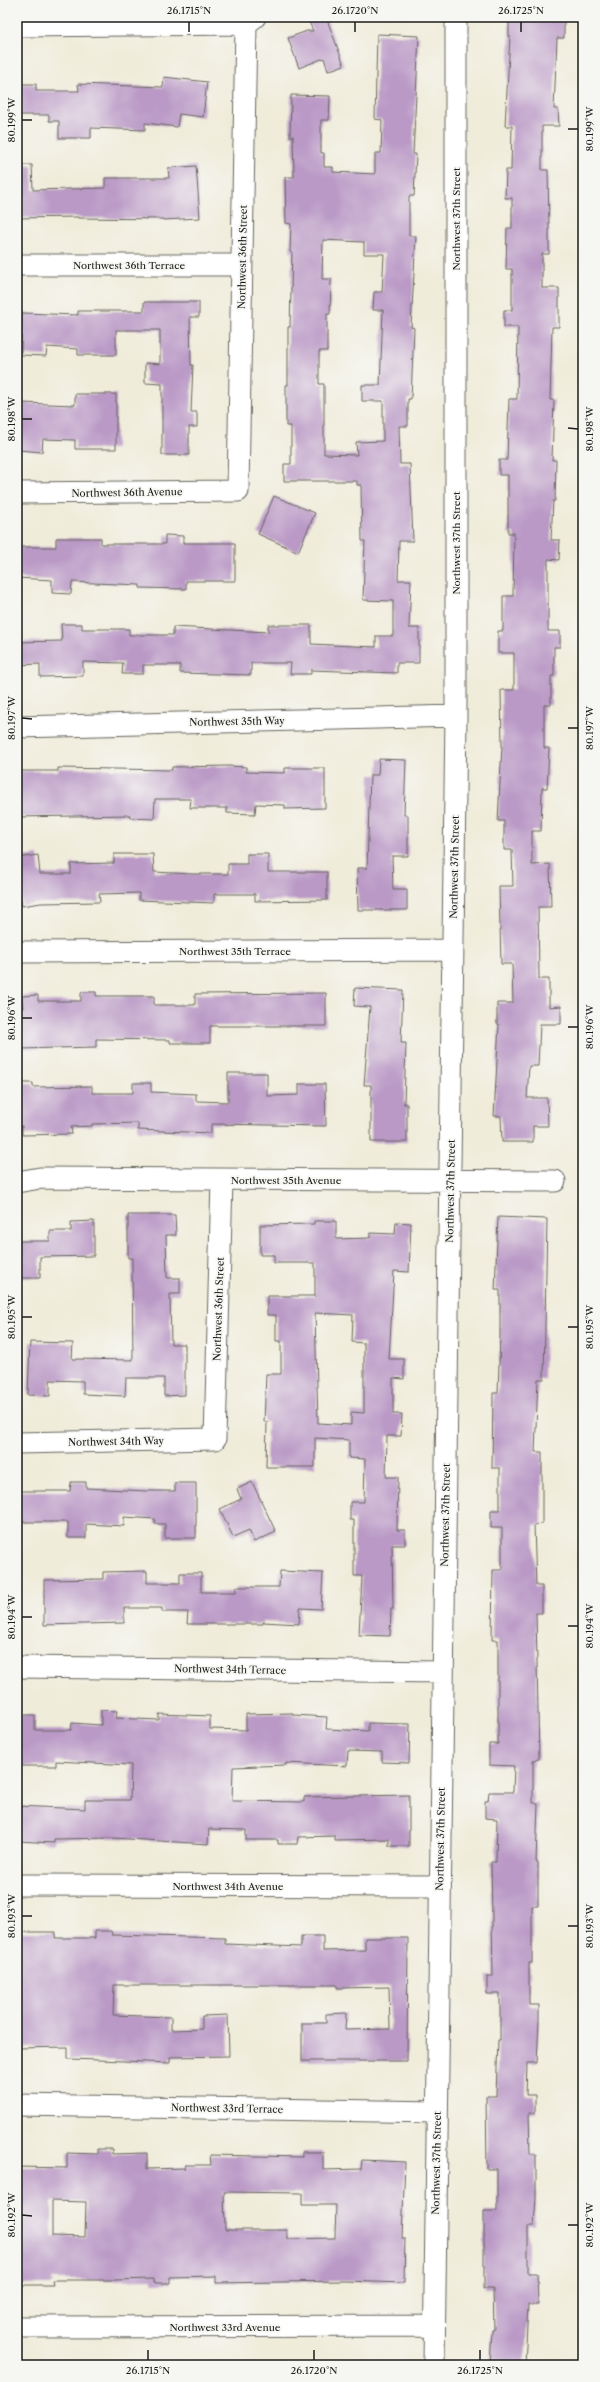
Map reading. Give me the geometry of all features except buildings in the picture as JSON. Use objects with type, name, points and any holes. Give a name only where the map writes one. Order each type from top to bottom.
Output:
[{"type":"street","name":"Northwest 37th Street","points":[[434,2365],[456,716],[456,17]]},
{"type":"street","points":[[17,26],[250,20]]},
{"type":"street","name":"Northwest 36th Street","points":[[238,491],[242,265],[250,20]]},
{"type":"street","name":"Northwest 36th Terrace","points":[[17,265],[242,265]]},
{"type":"street","name":"Northwest 36th Avenue","points":[[17,493],[238,491]]},
{"type":"street","name":"Northwest 35th Way","points":[[17,727],[456,716]]},
{"type":"street","name":"Northwest 35th Terrace","points":[[17,952],[453,950]]},
{"type":"street","name":"Northwest 35th Avenue","points":[[17,1182],[40,1178],[555,1181]]},
{"type":"street","name":"Northwest 36th Street","points":[[215,1439],[222,1180]]},
{"type":"street","name":"Northwest 34th Way","points":[[17,1443],[215,1439]]},
{"type":"street","name":"Northwest 34th Terrace","points":[[17,1667],[443,1672]]},
{"type":"street","name":"Northwest 34th Avenue","points":[[17,1885],[440,1886]]},
{"type":"street","name":"Northwest 33rd Terrace","points":[[17,2105],[437,2112]]},
{"type":"street","name":"Northwest 33rd Avenue","points":[[17,2327],[434,2326]]}]
